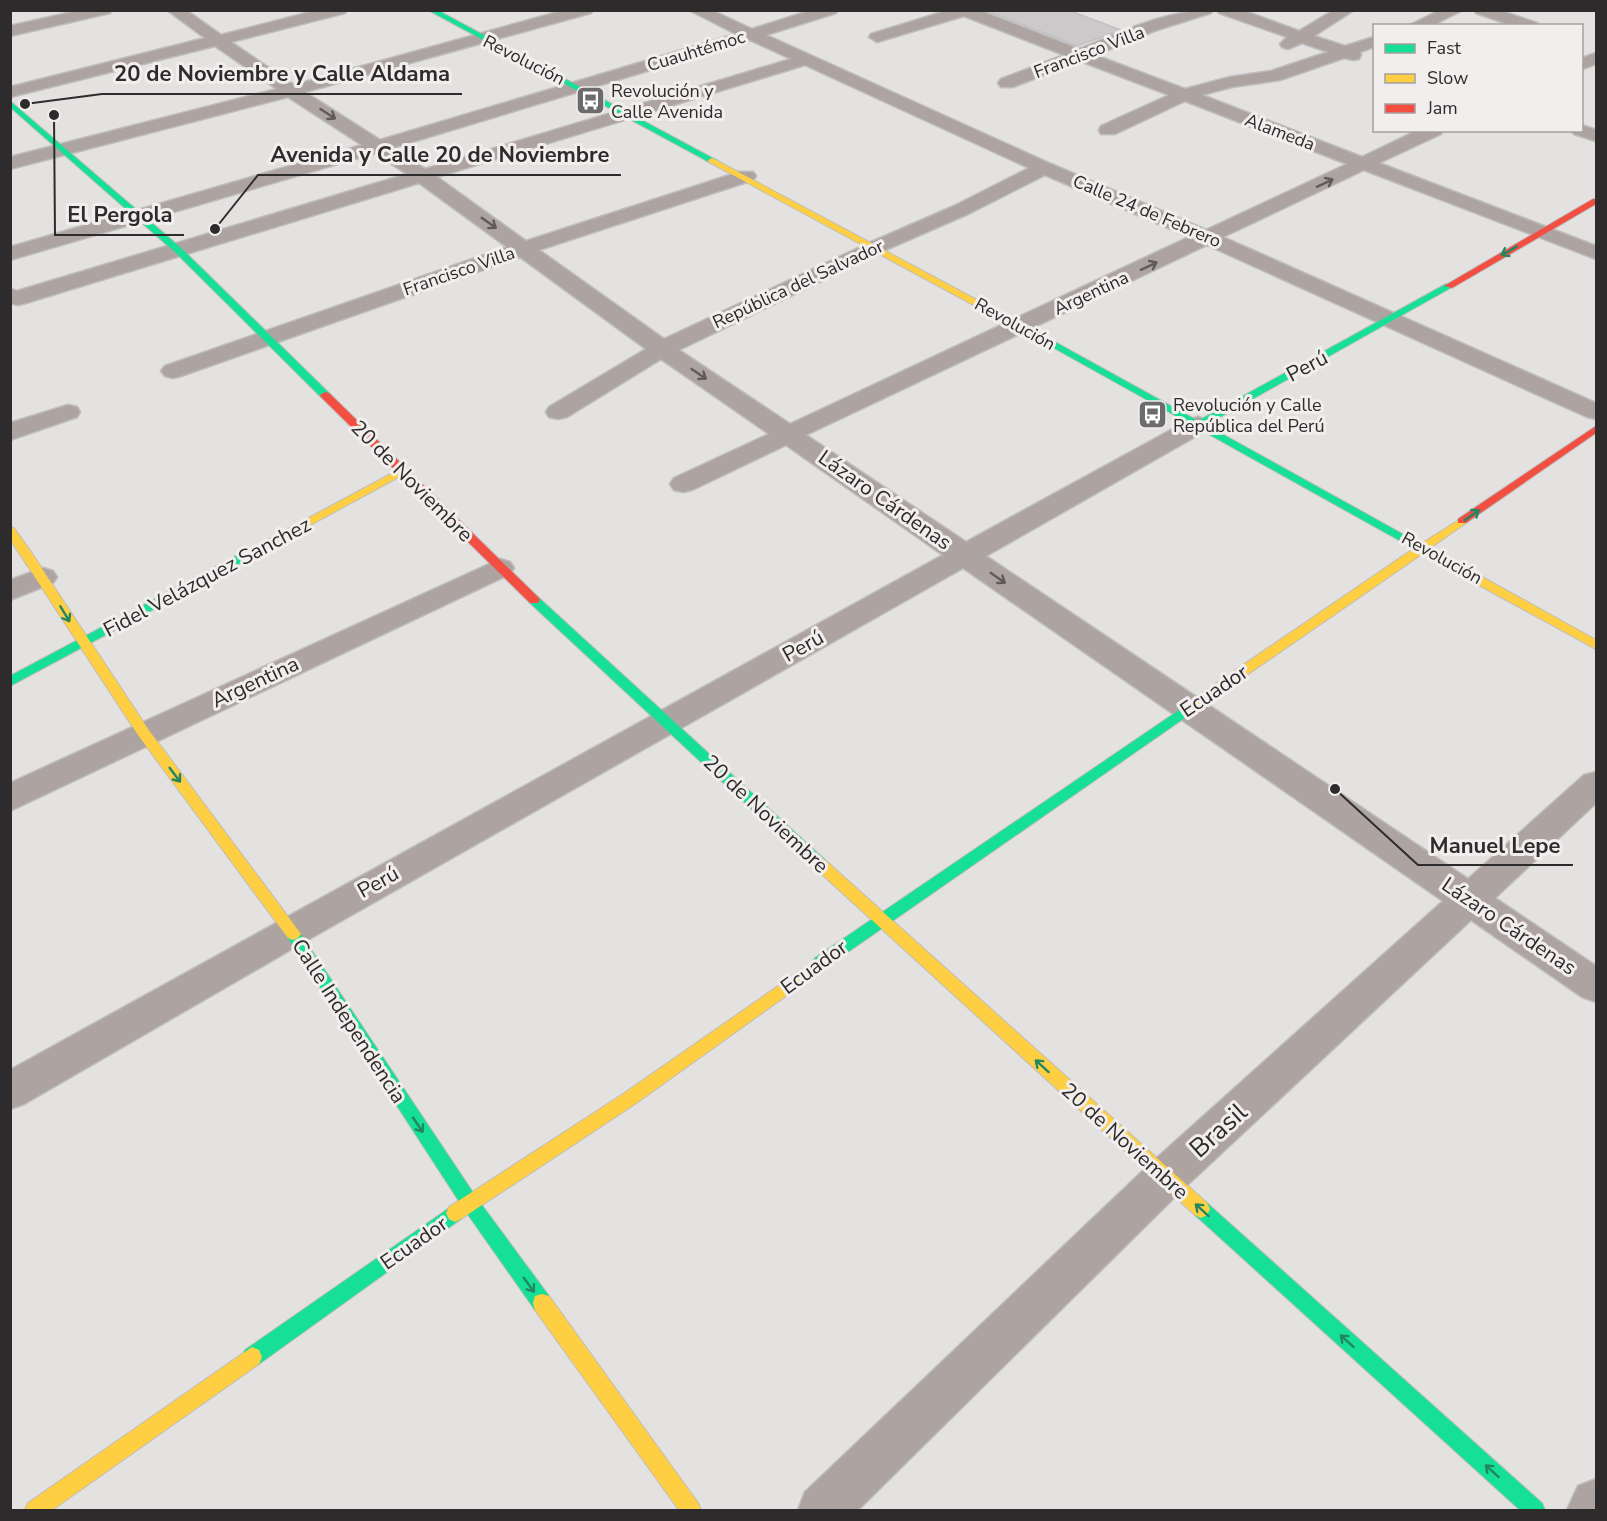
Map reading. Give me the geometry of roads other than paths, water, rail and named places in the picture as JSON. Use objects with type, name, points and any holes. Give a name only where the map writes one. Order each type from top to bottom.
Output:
[{"type":"street","points":[[10,31],[104,10]]},
{"type":"street","name":"Lázaro Cárdenas","points":[[175,10],[291,91],[421,175],[662,349],[1596,986]]},
{"type":"street","points":[[10,92],[339,10]]},
{"type":"street","name":"Revolución","points":[[431,10],[746,176],[1424,548],[1596,645]]},
{"type":"street","points":[[10,163],[291,91],[585,10]]},
{"type":"street","name":"Calle 24 de Febrero","points":[[697,10],[1044,168],[1208,238],[1596,412]]},
{"type":"street","name":"Cuauhtémoc","points":[[10,254],[378,147],[830,10]]},
{"type":"street","name":"Francisco Villa","points":[[1007,83],[1138,32],[1205,10]]},
{"type":"street","points":[[1225,10],[1373,62]]},
{"type":"street","points":[[1230,82],[1299,37],[1346,10]]},
{"type":"street","points":[[1421,24],[1455,10]]},
{"type":"street","points":[[1482,10],[1525,24]]},
{"type":"street","points":[[877,37],[963,11]]},
{"type":"street","name":"Alameda","points":[[963,11],[1596,253]]},
{"type":"street","points":[[1108,130],[1184,95],[1230,82],[1274,76],[1373,42]]},
{"type":"street","points":[[1583,62],[1594,49]]},
{"type":"street","points":[[10,296],[18,298],[808,59]]},
{"type":"street","name":"20 de Noviembre","points":[[10,103],[178,250],[270,338],[500,568],[880,920],[1535,1510]]},
{"type":"street","name":"Argentina","points":[[683,484],[1430,132]]},
{"type":"street","name":"República del Salvador","points":[[558,412],[662,349],[876,247],[961,210],[1044,168]]},
{"type":"street","name":"Francisco Villa","points":[[174,371],[524,248],[746,176]]},
{"type":"street","name":"Perú","points":[[10,1091],[291,931],[1198,425],[1391,320],[1596,201]]},
{"type":"street","points":[[10,432],[68,412]]},
{"type":"street","name":"Ecuador","points":[[35,1510],[471,1203],[629,1099],[880,920],[1596,429]]},
{"type":"street","name":"Fidel Velázquez Sanchez","points":[[10,681],[83,644],[402,471]]},
{"type":"street","name":"Calle Independencia","points":[[10,530],[144,734],[291,931],[471,1203],[691,1510]]},
{"type":"street","name":"Argentina","points":[[10,798],[500,568]]},
{"type":"street","points":[[10,591],[43,577]]},
{"type":"street","name":"Brasil","points":[[823,1510],[1166,1177],[1596,784]]},
{"type":"street","points":[[1592,1510],[1596,1504]]},
{"type":"place","name":"Revolución y Calle Avenida","points":[[590,101]]},
{"type":"place","name":"20 de Noviembre y Calle Aldama","points":[[25,104]]},
{"type":"place","name":"El Pergola","points":[[54,115]]},
{"type":"place","name":"Avenida y Calle 20 de Noviembre","points":[[215,229]]},
{"type":"place","name":"Revolución y Calle República del Perú","points":[[1152,415]]},
{"type":"place","name":"Manuel Lepe","points":[[1335,789]]}]
